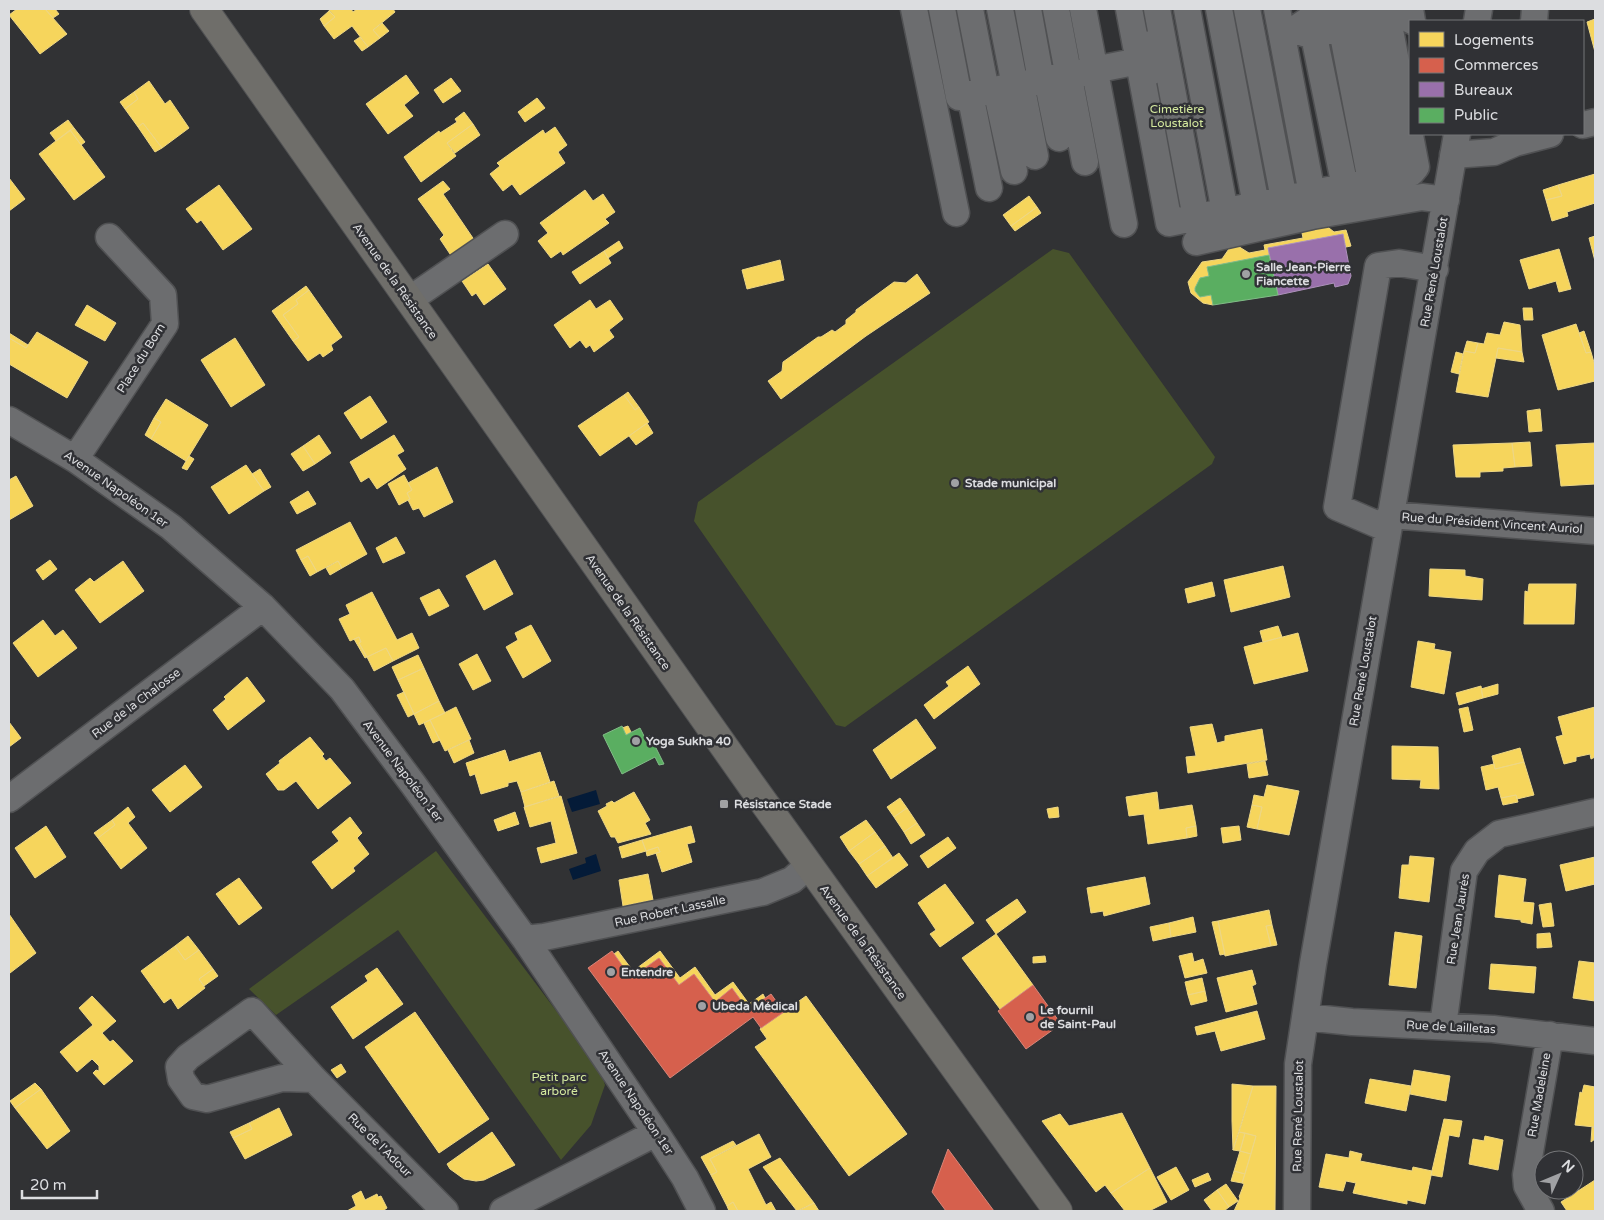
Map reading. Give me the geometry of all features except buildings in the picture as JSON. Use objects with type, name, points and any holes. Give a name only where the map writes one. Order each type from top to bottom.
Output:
[{"type":"main road","name":"Avenue de la Résistance","points":[[204,9],[808,866],[1058,1211]]},
{"type":"street","points":[[914,9],[956,213]]},
{"type":"street","points":[[942,9],[1059,138]]},
{"type":"street","points":[[970,9],[1012,86],[1035,156]]},
{"type":"street","points":[[1000,9],[1012,86],[1014,171]]},
{"type":"street","points":[[989,188],[1028,9]]},
{"type":"street","points":[[1012,86],[1056,9]]},
{"type":"street","points":[[1083,9],[1124,224]]},
{"type":"street","points":[[1111,9],[1141,60],[1196,230]]},
{"type":"street","points":[[1129,9],[1136,46],[1144,44],[1141,60],[1152,225]]},
{"type":"street","points":[[1141,60],[1157,9]]},
{"type":"street","points":[[1187,9],[1225,212]]},
{"type":"street","points":[[1219,9],[1256,205]]},
{"type":"street","points":[[1247,9],[1284,199]]},
{"type":"street","points":[[933,102],[1253,38],[1319,16],[1370,12],[1409,20]]},
{"type":"street","points":[[1196,230],[1225,212],[1382,179],[1370,12]]},
{"type":"street","points":[[1299,22],[1344,187]]},
{"type":"street","points":[[1299,22],[1312,194]]},
{"type":"street","points":[[1012,86],[1085,162]]},
{"type":"street","points":[[1455,144],[1494,152],[1516,138],[1542,135]]},
{"type":"street","name":"Rue René Loustalot","points":[[1297,1211],[1298,1064],[1312,964],[1435,269],[1455,144]]},
{"type":"street","points":[[1196,230],[1312,216],[1422,197],[1446,200]]},
{"type":"street","points":[[409,300],[505,234]]},
{"type":"street","name":"Place du Born","points":[[75,459],[165,324],[163,295],[109,237]]},
{"type":"street","name":"Rue du Président Vincent Auriol","points":[[1435,269],[1399,263],[1378,266],[1337,507],[1389,522],[1595,531]]},
{"type":"street","name":"Avenue Napoléon 1er","points":[[9,420],[75,459],[171,527],[264,607],[342,690],[413,784],[525,939],[656,1132],[685,1178],[702,1211]]},
{"type":"street","name":"Rue de la Chalosse","points":[[9,799],[264,607]]},
{"type":"street","name":"Rue Jean Jaurès","points":[[1442,1026],[1464,871],[1477,851],[1499,834],[1595,812]]},
{"type":"street","name":"Rue Robert Lassalle","points":[[525,939],[544,937],[763,892],[792,880],[808,866]]},
{"type":"street","name":"Rue de l'Adour","points":[[314,1079],[282,1078],[207,1099],[193,1096],[181,1079],[179,1067],[188,1057],[252,1012],[314,1079],[446,1211]]},
{"type":"street","name":"Rue de Lailletas","points":[[1305,1017],[1352,1022],[1442,1026],[1550,1035],[1595,1041]]},
{"type":"street","name":"Rue Madeleine","points":[[1541,1211],[1527,1186],[1526,1175],[1550,1035]]},
{"type":"street","points":[[503,1211],[656,1132]]},
{"type":"green space","name":"Stade municipal","points":[[1053,249],[1069,253],[1215,457],[1212,464],[845,727],[836,725],[694,521],[698,502]]},
{"type":"green space","name":"Petit parc arboré","points":[[436,851],[600,1069],[605,1085],[591,1125],[561,1160],[398,930],[276,1015],[249,989]]},
{"type":"water","points":[[596,790],[600,804],[572,812],[567,799]]},
{"type":"water","points":[[596,854],[601,871],[573,880],[569,869],[586,863],[585,858]]},
{"type":"place","name":"Salle Jean-Pierre Fiancette","points":[[1246,274]]},
{"type":"place","name":"Stade municipal","points":[[955,483]]},
{"type":"place","name":"Yoga Sukha 40","points":[[636,741]]},
{"type":"place","name":"Résistance Stade","points":[[724,804]]},
{"type":"place","name":"Entendre","points":[[611,972]]},
{"type":"place","name":"Ubeda Médical","points":[[702,1006]]},
{"type":"place","name":"Le fournil de Saint-Paul","points":[[1030,1017]]},
{"type":"park label","name":"Cimetière Loustalot","points":[[1177,116]]}]
